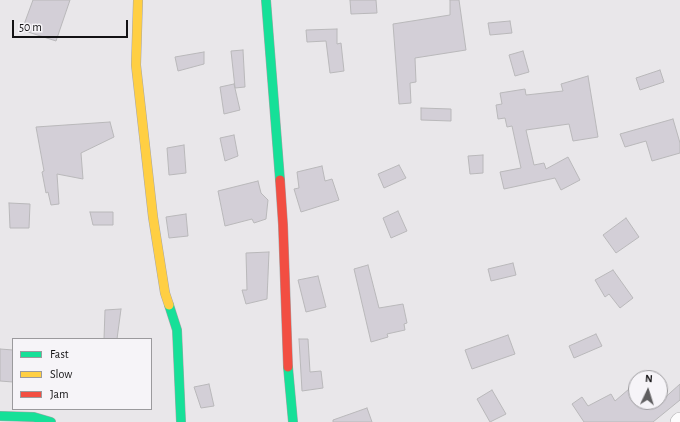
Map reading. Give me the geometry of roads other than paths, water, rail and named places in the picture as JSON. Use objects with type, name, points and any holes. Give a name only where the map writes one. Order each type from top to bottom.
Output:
[{"type":"street","points":[[138,0],[136,65],[153,217],[164,286],[177,330],[181,422]]},
{"type":"street","points":[[266,0],[283,225],[287,361],[293,422]]},
{"type":"street","points":[[0,416],[34,417],[52,422]]}]
